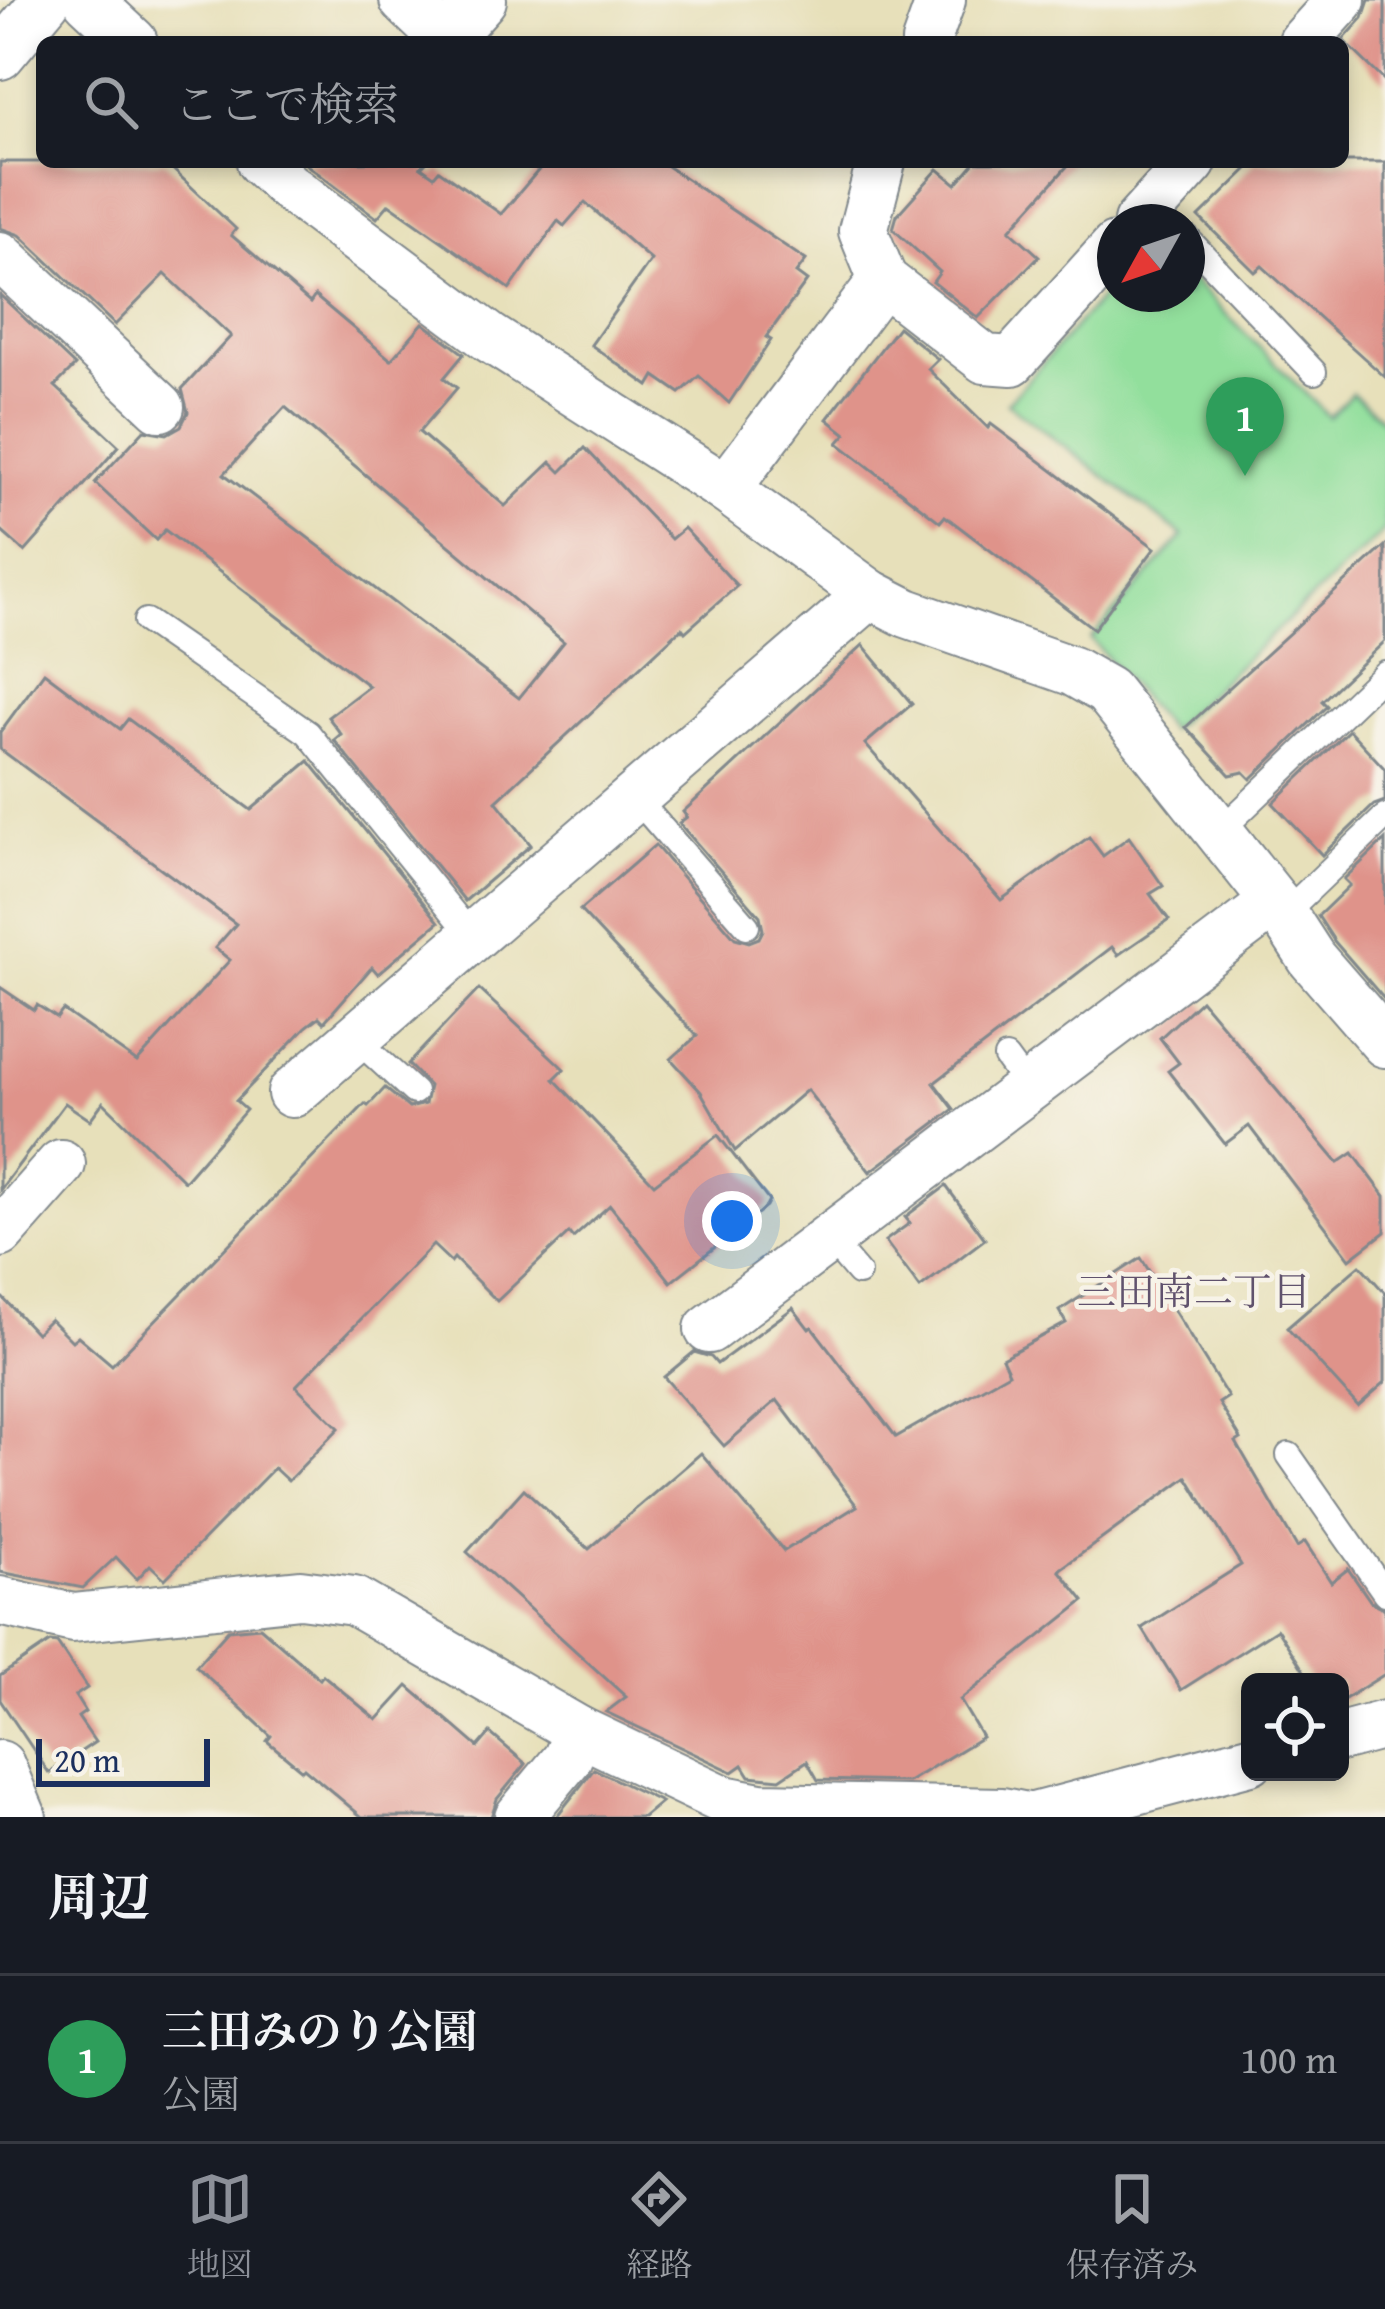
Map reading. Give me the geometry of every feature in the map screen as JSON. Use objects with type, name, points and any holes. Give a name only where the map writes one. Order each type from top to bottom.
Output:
[{"type":"street","points":[[0,55],[46,0]]},
{"type":"street","points":[[88,0],[127,36]]},
{"type":"street","points":[[404,0],[442,36]]},
{"type":"street","points":[[450,36],[482,0]]},
{"type":"street","points":[[928,36],[941,0]]},
{"type":"street","points":[[1308,36],[1341,0]]},
{"type":"street","points":[[268,168],[490,338],[727,489],[870,594],[908,613],[1072,671],[1107,691],[1280,908],[1312,959],[1385,1043]]},
{"type":"street","points":[[879,168],[863,231],[883,280],[985,359],[1012,361],[1097,267]]},
{"type":"street","points":[[1162,204],[1188,168]]},
{"type":"street","points":[[0,256],[150,379]]},
{"type":"street","points":[[727,489],[883,280]]},
{"type":"street","points":[[292,1093],[870,594]]},
{"type":"street","points":[[710,1329],[843,1256],[1017,1073],[1280,908]]},
{"type":"street","points":[[8,1207],[61,1164]]},
{"type":"street","points":[[0,1601],[74,1618],[300,1594],[354,1601],[579,1731],[724,1800],[761,1807],[1002,1812],[1030,1817],[1241,1762]]},
{"type":"street","points":[[1349,1735],[1385,1725]]},
{"type":"street","points":[[519,1817],[567,1759],[579,1731]]},
{"type":"street","points":[[0,1765],[22,1817]]},
{"type":"lane","points":[[1205,257],[1314,372]]},
{"type":"lane","points":[[146,621],[308,733],[472,936]]},
{"type":"lane","points":[[1219,832],[1385,673]]},
{"type":"lane","points":[[634,796],[747,926]]},
{"type":"lane","points":[[1280,908],[1385,817]]},
{"type":"lane","points":[[356,1038],[414,1092]]},
{"type":"lane","points":[[1289,1455],[1385,1593]]},
{"type":"green space","points":[[1205,293],[1329,417],[1352,393],[1385,422],[1385,530],[1169,730],[1091,639],[1183,536],[1007,403],[1097,302],[1097,312],[1205,312]]},
{"type":"building","points":[[1369,0],[1385,0],[1385,81],[1349,46],[1347,36],[1363,18]]},
{"type":"building","points":[[0,162],[36,162],[36,168],[171,168],[236,229],[231,235],[310,303],[315,296],[391,360],[423,323],[464,354],[444,378],[457,388],[419,432],[505,506],[551,462],[561,472],[585,448],[671,539],[684,528],[737,586],[685,632],[682,628],[496,801],[531,845],[465,901],[334,740],[341,734],[328,717],[369,686],[165,530],[156,540],[95,483],[144,430],[167,434],[181,426],[188,412],[182,389],[231,336],[165,274],[115,325],[20,235],[0,228]],"holes":[[[285,407],[564,642],[519,698],[224,474]]]},
{"type":"building","points":[[1349,162],[1385,162],[1385,377],[1262,266],[1255,272],[1205,223],[1205,211],[1249,168],[1349,168]]},
{"type":"building","points":[[311,168],[422,168],[434,176],[439,170],[501,214],[540,168],[670,168],[806,260],[796,273],[807,281],[766,337],[771,340],[729,403],[699,376],[680,393],[655,376],[649,386],[591,345],[651,260],[585,202],[564,226],[558,221],[510,289],[389,204],[377,218]]},
{"type":"building","points":[[970,168],[1066,168],[1010,230],[1039,256],[978,318],[933,282],[940,272],[893,229],[897,215],[938,169],[956,184]]},
{"type":"building","points":[[0,295],[75,366],[55,386],[119,446],[25,552],[0,530]]},
{"type":"building","points":[[898,327],[938,359],[928,369],[988,428],[991,424],[1155,548],[1094,629],[945,516],[940,522],[838,443],[846,434],[827,419]]},
{"type":"building","points":[[1385,546],[1385,641],[1322,701],[1327,706],[1251,779],[1244,772],[1230,775],[1186,727]]},
{"type":"building","points":[[863,645],[912,704],[865,744],[1001,900],[1089,837],[1103,856],[1129,837],[1163,886],[1150,894],[1169,920],[1118,955],[1112,947],[934,1083],[954,1109],[870,1172],[807,1090],[735,1151],[701,1092],[671,1059],[697,1036],[580,910],[655,845],[735,938],[749,942],[759,938],[763,930],[760,916],[679,823],[687,817],[683,812]]},
{"type":"building","points":[[44,672],[120,729],[128,719],[251,810],[309,761],[439,922],[378,974],[372,967],[324,1022],[319,1017],[306,1027],[236,1101],[246,1110],[184,1181],[103,1102],[90,1120],[65,1103],[0,1190],[0,987],[34,1010],[37,1005],[57,1018],[63,1010],[137,1062],[230,960],[215,948],[236,924],[0,749],[0,732]]},
{"type":"building","points":[[1349,730],[1385,769],[1385,801],[1374,805],[1322,855],[1273,803]]},
{"type":"building","points":[[1385,840],[1385,1000],[1318,916],[1350,885],[1344,879]]},
{"type":"building","points":[[479,989],[564,1069],[554,1079],[654,1184],[718,1135],[769,1201],[766,1207],[671,1282],[610,1205],[573,1238],[569,1233],[497,1301],[454,1258],[451,1262],[433,1245],[296,1386],[339,1428],[288,1481],[274,1468],[165,1579],[150,1565],[137,1579],[116,1557],[83,1588],[0,1572],[0,1295],[36,1333],[50,1319],[72,1341],[78,1336],[112,1365],[365,1104],[385,1088],[409,1108],[425,1104],[429,1086],[408,1064]]},
{"type":"building","points":[[1201,1000],[1338,1163],[1353,1153],[1385,1196],[1385,1232],[1350,1259],[1249,1126],[1225,1144],[1168,1071],[1179,1063],[1160,1038]]},
{"type":"building","points":[[946,1186],[985,1239],[920,1288],[885,1241],[910,1223],[905,1217]]},
{"type":"building","points":[[1141,1258],[1228,1397],[1219,1403],[1241,1439],[1236,1442],[1297,1547],[1305,1542],[1331,1582],[1348,1569],[1371,1602],[1385,1609],[1385,1674],[1349,1696],[1349,1673],[1305,1673],[1277,1629],[1181,1690],[1142,1628],[1241,1565],[1187,1477],[1059,1570],[1084,1601],[960,1700],[982,1737],[908,1782],[818,1780],[807,1761],[780,1779],[750,1776],[743,1765],[733,1772],[606,1712],[626,1697],[467,1552],[524,1489],[589,1549],[701,1453],[784,1551],[857,1506],[777,1400],[724,1446],[664,1377],[694,1352],[717,1364],[793,1308],[896,1437],[1009,1373],[1002,1358],[1066,1323],[1059,1311]]},
{"type":"building","points":[[1360,1265],[1385,1293],[1385,1382],[1358,1406],[1287,1328]]},
{"type":"building","points":[[260,1627],[377,1720],[408,1686],[478,1747],[490,1733],[526,1764],[497,1799],[491,1817],[362,1817],[267,1741],[271,1736],[196,1666],[228,1630]]},
{"type":"building","points":[[50,1642],[57,1643],[87,1688],[75,1696],[85,1712],[78,1717],[95,1742],[49,1773],[0,1700],[0,1676]]},
{"type":"building","points":[[594,1769],[661,1802],[643,1817],[556,1817]]},
{"type":"place","name":"三田みのり公園","points":[[1245,476]]},
{"type":"district","name":"三田南二丁目","points":[[1194,1291]]}]
